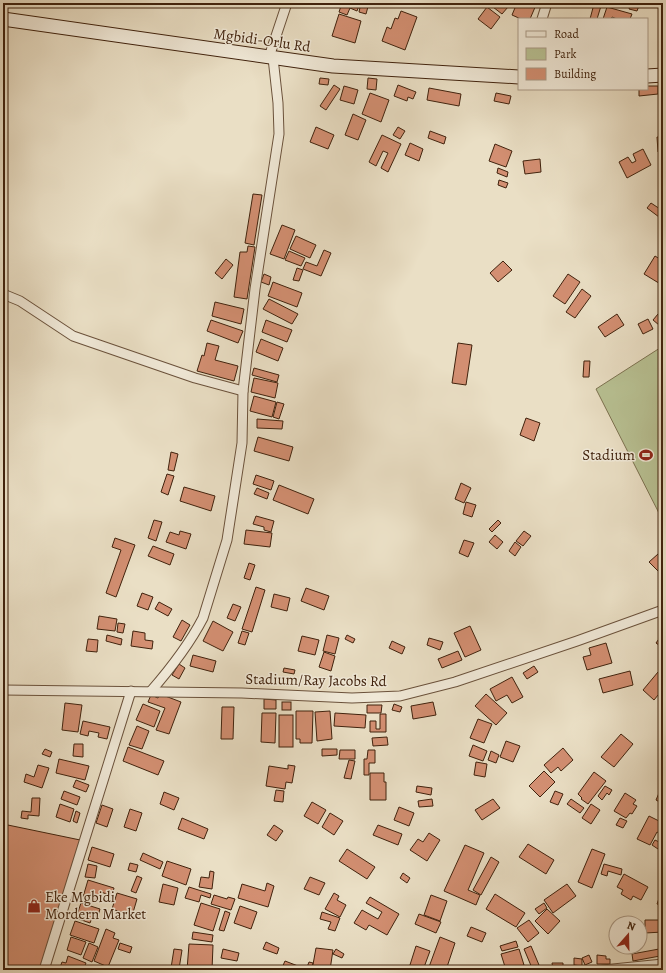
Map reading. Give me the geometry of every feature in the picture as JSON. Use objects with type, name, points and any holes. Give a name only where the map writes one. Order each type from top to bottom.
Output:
[{"type":"main road","name":"Mgbidi-Orlu Rd","points":[[3,19],[333,66],[518,77]]},
{"type":"main road","points":[[648,76],[663,75]]},
{"type":"street","points":[[151,691],[173,666],[203,618],[227,540],[242,443],[243,391],[255,289],[279,134],[278,103],[271,57],[287,3]]},
{"type":"street","points":[[542,18],[547,3]]},
{"type":"street","points":[[3,294],[20,301],[73,336],[195,378],[243,391]]},
{"type":"street","name":"Stadium/Ray Jacobs Rd","points":[[3,690],[242,693],[352,698],[400,696],[455,682],[663,610]]},
{"type":"street","points":[[44,970],[131,691]]},
{"type":"street","points":[[603,970],[663,964]]},
{"type":"green space","name":"Stadium","points":[[663,346],[663,521],[596,389]]},
{"type":"building","points":[[342,3],[360,3],[357,11],[350,8],[347,15],[339,12]]},
{"type":"building","points":[[361,3],[369,3],[366,14],[359,12]]},
{"type":"building","points":[[496,3],[503,3],[508,7],[502,14],[493,7]]},
{"type":"building","points":[[517,3],[532,3],[536,5],[530,18],[519,18],[512,15]]},
{"type":"building","points":[[631,3],[640,3],[637,11],[629,9]]},
{"type":"building","points":[[594,4],[601,6],[597,18],[590,18]]},
{"type":"building","points":[[487,7],[500,17],[491,29],[478,19]]},
{"type":"building","points":[[607,7],[632,14],[630,18],[603,18]]},
{"type":"building","points":[[401,11],[417,17],[405,50],[382,41],[387,27],[391,29],[395,18],[398,19]]},
{"type":"building","points":[[339,14],[361,21],[355,43],[332,36]]},
{"type":"building","points":[[320,78],[329,79],[328,85],[319,84]]},
{"type":"building","points":[[368,78],[377,79],[376,90],[367,89]]},
{"type":"building","points":[[334,85],[340,89],[326,110],[320,106]]},
{"type":"building","points":[[398,85],[416,92],[413,99],[408,97],[407,101],[394,96]]},
{"type":"building","points":[[344,86],[358,90],[354,104],[340,100]]},
{"type":"building","points":[[648,86],[658,86],[658,94],[639,96],[639,90],[648,90]]},
{"type":"building","points":[[429,88],[461,94],[459,106],[427,100]]},
{"type":"building","points":[[370,93],[389,100],[381,122],[362,114]]},
{"type":"building","points":[[496,93],[511,96],[509,104],[494,101]]},
{"type":"building","points":[[353,114],[366,120],[358,140],[345,135]]},
{"type":"building","points":[[316,127],[334,135],[328,149],[310,142]]},
{"type":"building","points":[[398,127],[405,131],[400,139],[393,135]]},
{"type":"building","points":[[430,131],[446,137],[444,144],[428,138]]},
{"type":"building","points":[[382,135],[401,144],[388,172],[381,168],[388,153],[383,151],[376,166],[369,162]]},
{"type":"building","points":[[657,137],[663,137],[663,152],[658,152]]},
{"type":"building","points":[[410,143],[423,149],[419,161],[405,155]]},
{"type":"building","points":[[495,144],[512,151],[506,167],[489,161]]},
{"type":"building","points":[[643,149],[651,165],[627,178],[619,162],[628,157],[632,163],[636,161],[633,154]]},
{"type":"building","points":[[540,159],[541,172],[525,174],[523,161]]},
{"type":"building","points":[[498,168],[508,172],[507,177],[497,173]]},
{"type":"building","points":[[499,180],[508,183],[506,188],[498,185]]},
{"type":"building","points":[[253,194],[262,195],[254,245],[245,243]]},
{"type":"building","points":[[651,203],[663,211],[659,217],[647,208]]},
{"type":"building","points":[[282,225],[295,230],[284,259],[270,254]]},
{"type":"building","points":[[296,236],[316,245],[310,258],[290,249]]},
{"type":"building","points":[[248,246],[255,247],[247,299],[234,297],[240,252],[247,252]]},
{"type":"building","points":[[324,250],[331,253],[321,276],[303,269],[306,262],[317,266]]},
{"type":"building","points":[[289,251],[305,258],[301,266],[285,260]]},
{"type":"building","points":[[655,256],[663,261],[662,285],[644,274]]},
{"type":"building","points":[[226,259],[233,265],[222,279],[215,273]]},
{"type":"building","points":[[503,261],[512,270],[498,282],[490,273]]},
{"type":"building","points":[[297,268],[303,270],[299,281],[293,280]]},
{"type":"building","points":[[264,274],[271,277],[269,285],[261,282]]},
{"type":"building","points":[[568,274],[580,282],[565,304],[553,296]]},
{"type":"building","points":[[273,282],[302,293],[297,307],[268,296]]},
{"type":"building","points":[[582,289],[591,296],[575,318],[566,312]]},
{"type":"building","points":[[269,299],[298,314],[292,324],[263,309]]},
{"type":"building","points":[[215,302],[244,309],[241,324],[212,316]]},
{"type":"building","points":[[617,314],[624,325],[605,337],[598,327]]},
{"type":"building","points":[[658,314],[663,319],[659,325],[653,320]]},
{"type":"building","points":[[648,319],[653,329],[643,334],[638,324]]},
{"type":"building","points":[[211,320],[243,331],[238,343],[207,331]]},
{"type":"building","points":[[266,320],[292,330],[287,342],[262,332]]},
{"type":"building","points":[[261,339],[283,348],[278,361],[256,352]]},
{"type":"building","points":[[207,343],[219,346],[215,360],[238,366],[234,381],[197,371],[202,355],[204,356]]},
{"type":"building","points":[[458,343],[472,345],[466,385],[452,383]]},
{"type":"building","points":[[584,361],[590,361],[589,377],[583,377]]},
{"type":"building","points":[[254,368],[279,375],[277,382],[252,375]]},
{"type":"building","points":[[254,378],[278,383],[275,398],[251,392]]},
{"type":"building","points":[[254,396],[276,402],[272,417],[250,411]]},
{"type":"building","points":[[277,402],[284,404],[279,419],[273,417]]},
{"type":"building","points":[[526,418],[540,423],[534,441],[520,435]]},
{"type":"building","points":[[257,419],[283,421],[282,429],[257,428]]},
{"type":"building","points":[[258,437],[293,447],[289,461],[254,451]]},
{"type":"building","points":[[171,452],[178,454],[174,471],[168,470]]},
{"type":"building","points":[[167,474],[174,476],[168,495],[161,492]]},
{"type":"building","points":[[256,475],[274,481],[271,490],[253,484]]},
{"type":"building","points":[[461,483],[471,488],[464,503],[455,499]]},
{"type":"building","points":[[279,485],[314,499],[308,514],[273,500]]},
{"type":"building","points":[[184,487],[215,496],[211,511],[180,501]]},
{"type":"building","points":[[257,488],[269,493],[267,499],[254,494]]},
{"type":"building","points":[[466,502],[476,505],[472,517],[463,514]]},
{"type":"building","points":[[256,516],[274,521],[271,532],[264,530],[264,527],[253,524]]},
{"type":"building","points":[[154,520],[162,522],[156,541],[148,538]]},
{"type":"building","points":[[498,520],[501,523],[492,532],[489,529]]},
{"type":"building","points":[[246,530],[272,533],[270,547],[244,544]]},
{"type":"building","points":[[180,531],[191,534],[186,549],[166,542],[170,532],[179,535]]},
{"type":"building","points":[[524,531],[531,536],[523,546],[516,541]]},
{"type":"building","points":[[495,535],[503,542],[497,549],[489,542]]},
{"type":"building","points":[[115,538],[135,545],[116,597],[106,593],[121,550],[112,547]]},
{"type":"building","points":[[464,540],[474,543],[468,557],[459,553]]},
{"type":"building","points":[[515,542],[521,547],[515,556],[509,551]]},
{"type":"building","points":[[153,546],[174,554],[170,565],[148,556]]},
{"type":"building","points":[[658,554],[663,560],[663,576],[649,562]]},
{"type":"building","points":[[249,563],[255,565],[250,580],[244,578]]},
{"type":"building","points":[[256,587],[265,590],[252,632],[242,629]]},
{"type":"building","points":[[306,588],[329,596],[324,610],[301,601]]},
{"type":"building","points":[[142,593],[153,597],[148,610],[137,606]]},
{"type":"building","points":[[274,594],[290,598],[287,611],[271,607]]},
{"type":"building","points":[[159,602],[172,609],[168,616],[155,609]]},
{"type":"building","points":[[233,604],[241,607],[235,621],[227,618]]},
{"type":"building","points":[[99,616],[117,619],[115,631],[97,629]]},
{"type":"building","points":[[182,620],[190,625],[181,641],[173,637]]},
{"type":"building","points":[[213,621],[233,632],[223,651],[203,641]]},
{"type":"building","points":[[118,623],[125,624],[123,633],[117,632]]},
{"type":"building","points":[[470,626],[481,650],[465,657],[454,633]]},
{"type":"building","points":[[133,631],[145,633],[145,640],[153,641],[152,649],[131,646]]},
{"type":"building","points":[[242,631],[249,633],[245,645],[238,643]]},
{"type":"building","points":[[663,633],[663,648],[656,643]]},
{"type":"building","points":[[107,635],[122,639],[121,645],[106,641]]},
{"type":"building","points":[[327,635],[339,638],[335,654],[323,651]]},
{"type":"building","points":[[347,635],[355,639],[353,643],[345,639]]},
{"type":"building","points":[[302,636],[319,640],[315,655],[298,651]]},
{"type":"building","points":[[429,638],[443,642],[440,650],[427,645]]},
{"type":"building","points":[[88,639],[98,640],[97,652],[86,651]]},
{"type":"building","points":[[392,641],[405,647],[402,654],[389,648]]},
{"type":"building","points":[[606,643],[612,663],[587,670],[583,657],[591,655],[589,648]]},
{"type":"building","points":[[458,651],[462,660],[442,668],[438,659]]},
{"type":"building","points":[[324,652],[335,656],[331,671],[319,667]]},
{"type":"building","points":[[193,655],[216,661],[213,672],[190,666]]},
{"type":"building","points":[[179,664],[185,668],[179,679],[172,675]]},
{"type":"building","points":[[534,666],[538,672],[527,679],[523,673]]},
{"type":"building","points":[[284,668],[295,670],[294,674],[283,672]]},
{"type":"building","points":[[630,671],[633,685],[603,693],[599,679]]},
{"type":"building","points":[[658,672],[663,676],[663,689],[654,700],[643,690]]},
{"type":"building","points":[[512,677],[523,697],[512,703],[507,695],[496,701],[490,689]]},
{"type":"building","points":[[160,694],[181,702],[169,734],[156,730],[165,708],[148,702],[151,695],[158,698]]},
{"type":"building","points":[[486,694],[507,713],[496,725],[475,706]]},
{"type":"building","points":[[264,699],[276,700],[276,709],[264,709]]},
{"type":"building","points":[[282,702],[291,702],[291,710],[282,710]]},
{"type":"building","points":[[433,702],[436,715],[413,719],[411,706]]},
{"type":"building","points":[[65,703],[82,705],[78,732],[62,730]]},
{"type":"building","points":[[143,704],[160,711],[154,727],[136,720]]},
{"type":"building","points":[[394,704],[402,707],[400,712],[392,710]]},
{"type":"building","points":[[367,705],[382,705],[381,713],[367,713]]},
{"type":"building","points":[[222,707],[234,707],[233,739],[221,739]]},
{"type":"building","points":[[296,711],[313,711],[312,743],[300,743],[300,739],[296,739]]},
{"type":"building","points":[[330,711],[332,739],[317,741],[315,712]]},
{"type":"building","points":[[262,713],[276,713],[275,743],[261,742]]},
{"type":"building","points":[[335,713],[366,715],[365,728],[334,726]]},
{"type":"building","points":[[380,714],[386,714],[386,732],[370,732],[370,721],[376,721],[376,729],[380,729]]},
{"type":"building","points":[[279,715],[293,715],[293,747],[279,747]]},
{"type":"building","points":[[478,719],[492,724],[484,743],[470,738]]},
{"type":"building","points":[[83,721],[110,727],[107,739],[98,737],[99,733],[89,731],[88,736],[80,734]]},
{"type":"building","points":[[137,726],[149,731],[142,749],[129,745]]},
{"type":"building","points":[[621,734],[633,744],[614,767],[601,757]]},
{"type":"building","points":[[387,737],[388,745],[373,746],[372,738]]},
{"type":"building","points":[[506,741],[520,746],[513,762],[500,757]]},
{"type":"building","points":[[74,744],[83,744],[83,757],[73,756]]},
{"type":"building","points":[[473,745],[487,751],[483,761],[469,756]]},
{"type":"building","points":[[128,747],[164,761],[158,775],[123,761]]},
{"type":"building","points":[[563,748],[573,760],[561,771],[558,767],[551,773],[544,765]]},
{"type":"building","points":[[45,749],[52,752],[50,757],[42,754]]},
{"type":"building","points":[[322,749],[337,749],[337,755],[322,756]]},
{"type":"building","points":[[340,750],[355,750],[355,759],[339,759]]},
{"type":"building","points":[[368,750],[375,750],[375,763],[369,763],[369,775],[364,775],[364,759],[367,759]]},
{"type":"building","points":[[491,751],[499,755],[496,763],[488,760]]},
{"type":"building","points":[[59,759],[89,766],[85,780],[56,773]]},
{"type":"building","points":[[349,760],[355,761],[351,779],[344,778]]},
{"type":"building","points":[[476,762],[487,764],[485,777],[474,775]]},
{"type":"building","points":[[38,765],[49,768],[42,788],[24,782],[26,774],[34,777]]},
{"type":"building","points":[[288,765],[295,766],[292,783],[286,782],[285,789],[266,786],[269,766],[288,769]]},
{"type":"building","points":[[544,771],[555,782],[540,797],[529,786]]},
{"type":"building","points":[[594,772],[606,781],[588,804],[581,799],[582,798],[578,794]]},
{"type":"building","points":[[370,773],[384,773],[384,782],[386,782],[386,800],[370,800]]},
{"type":"building","points":[[76,780],[89,785],[86,792],[73,787]]},
{"type":"building","points":[[417,786],[432,788],[431,795],[416,792]]},
{"type":"building","points":[[605,786],[612,790],[609,795],[607,793],[602,800],[598,796]]},
{"type":"building","points":[[276,790],[284,791],[283,802],[274,801]]},
{"type":"building","points":[[64,791],[80,797],[77,805],[61,799]]},
{"type":"building","points":[[555,791],[563,794],[558,805],[550,802]]},
{"type":"building","points":[[164,792],[179,798],[174,810],[160,804]]},
{"type":"building","points":[[625,793],[636,800],[633,804],[637,806],[632,814],[630,813],[626,818],[614,811]]},
{"type":"building","points":[[659,793],[663,795],[663,804],[656,800]]},
{"type":"building","points":[[32,798],[40,798],[39,816],[28,815],[28,819],[21,818],[22,811],[31,812]]},
{"type":"building","points":[[432,799],[433,806],[419,807],[418,801]]},
{"type":"building","points":[[493,799],[500,808],[482,820],[475,810]]},
{"type":"building","points":[[571,799],[584,808],[580,813],[567,804]]},
{"type":"building","points":[[312,802],[326,810],[318,824],[304,816]]},
{"type":"building","points":[[60,804],[74,809],[70,822],[56,817]]},
{"type":"building","points":[[591,804],[600,810],[591,824],[582,818]]},
{"type":"building","points":[[102,805],[113,809],[107,827],[96,823]]},
{"type":"building","points":[[399,807],[414,813],[409,826],[394,820]]},
{"type":"building","points":[[130,809],[142,813],[136,831],[124,827]]},
{"type":"building","points":[[76,811],[80,813],[77,823],[73,821]]},
{"type":"building","points":[[330,813],[343,821],[334,835],[322,827]]},
{"type":"building","points":[[649,816],[663,823],[663,835],[657,832],[650,845],[637,839]]},
{"type":"building","points":[[182,818],[208,829],[204,839],[178,829]]},
{"type":"building","points":[[620,818],[627,821],[623,828],[616,825]]},
{"type":"building","name":"Eke Mgbidi Mordern Market","points":[[3,824],[85,841],[44,970],[3,970]]},
{"type":"building","points":[[274,825],[283,831],[276,841],[267,835]]},
{"type":"building","points":[[378,825],[402,834],[398,845],[373,835]]},
{"type":"building","points":[[429,833],[440,840],[427,861],[410,850],[418,839],[423,842]]},
{"type":"building","points":[[655,840],[661,843],[658,849],[652,845]]},
{"type":"building","points":[[528,844],[554,860],[546,874],[519,857]]},
{"type":"building","points":[[465,845],[484,853],[468,890],[480,895],[476,905],[444,891]]},
{"type":"building","points":[[92,847],[114,854],[110,867],[88,860]]},
{"type":"building","points":[[347,849],[375,867],[367,879],[339,861]]},
{"type":"building","points":[[592,849],[605,854],[592,888],[578,882]]},
{"type":"building","points":[[143,853],[163,862],[160,869],[140,860]]},
{"type":"building","points":[[491,857],[499,862],[481,895],[473,890]]},
{"type":"building","points":[[167,861],[191,869],[186,885],[162,876]]},
{"type":"building","points":[[130,863],[138,865],[136,872],[128,870]]},
{"type":"building","points":[[88,864],[97,866],[95,878],[85,877]]},
{"type":"building","points":[[604,864],[622,869],[621,875],[608,871],[607,876],[601,874]]},
{"type":"building","points":[[210,871],[214,872],[212,889],[199,887],[201,877],[209,878]]},
{"type":"building","points":[[403,873],[410,878],[407,883],[400,878]]},
{"type":"building","points":[[624,874],[648,887],[641,900],[633,896],[631,900],[621,894],[623,890],[617,887]]},
{"type":"building","points":[[137,876],[142,878],[136,893],[131,891]]},
{"type":"building","points":[[310,877],[325,883],[319,895],[304,889]]},
{"type":"building","points":[[88,880],[114,888],[112,896],[101,892],[98,901],[83,897]]},
{"type":"building","points":[[267,883],[274,886],[268,907],[238,898],[242,884],[265,891]]},
{"type":"building","points":[[163,884],[178,888],[174,905],[159,902]]},
{"type":"building","points":[[567,884],[576,896],[553,913],[544,900]]},
{"type":"building","points":[[189,887],[211,894],[210,898],[201,895],[199,902],[185,898]]},
{"type":"building","points":[[663,887],[663,906],[657,904]]},
{"type":"building","points":[[117,893],[137,899],[132,916],[112,909]]},
{"type":"building","points":[[334,893],[339,896],[337,900],[346,905],[340,917],[325,909]]},
{"type":"building","points":[[495,894],[525,913],[516,927],[486,909]]},
{"type":"building","points":[[214,895],[227,899],[228,897],[235,899],[231,910],[211,904]]},
{"type":"building","points":[[431,895],[447,901],[440,921],[424,915]]},
{"type":"building","points":[[370,897],[399,914],[387,935],[369,925],[366,930],[354,923],[362,910],[378,919],[382,912],[366,903]]},
{"type":"building","points":[[81,903],[100,909],[97,919],[92,918],[90,923],[76,918]]},
{"type":"building","points":[[201,903],[220,909],[213,931],[194,925]]},
{"type":"building","points":[[544,903],[547,908],[539,914],[535,909]]},
{"type":"building","points":[[240,906],[257,912],[251,929],[234,923]]},
{"type":"building","points":[[547,909],[560,921],[548,934],[535,921]]},
{"type":"building","points":[[225,911],[230,913],[224,931],[219,930]]},
{"type":"building","points":[[322,912],[340,918],[335,931],[328,929],[331,922],[320,919]]},
{"type":"building","points":[[419,914],[441,922],[436,933],[415,924]]},
{"type":"building","points":[[529,920],[539,933],[528,942],[517,928]]},
{"type":"building","points":[[648,920],[663,920],[663,932],[648,933]]},
{"type":"building","points":[[75,921],[99,929],[94,943],[70,935]]},
{"type":"building","points":[[471,927],[486,933],[482,942],[467,936]]},
{"type":"building","points":[[106,929],[115,933],[113,938],[119,940],[108,967],[94,961]]},
{"type":"building","points":[[193,932],[213,935],[212,942],[192,939]]},
{"type":"building","points":[[71,937],[86,942],[81,955],[67,950]]},
{"type":"building","points":[[440,937],[455,943],[446,970],[437,970],[429,967]]},
{"type":"building","points":[[516,941],[518,947],[502,951],[500,946]]},
{"type":"building","points":[[266,942],[279,948],[277,954],[263,949]]},
{"type":"building","points":[[89,943],[98,947],[92,962],[83,958]]},
{"type":"building","points":[[120,943],[132,947],[130,953],[118,949]]},
{"type":"building","points":[[189,944],[213,945],[212,970],[187,970]]},
{"type":"building","points":[[416,946],[430,951],[423,970],[409,968]]},
{"type":"building","points":[[531,946],[539,965],[532,968],[524,949]]},
{"type":"building","points":[[316,948],[333,950],[330,970],[312,970]]},
{"type":"building","points":[[174,949],[182,950],[179,969],[171,968]]},
{"type":"building","points":[[223,949],[239,953],[237,961],[221,958]]},
{"type":"building","points":[[336,949],[344,954],[342,958],[333,954]]},
{"type":"building","points":[[519,949],[524,965],[506,970],[501,954]]},
{"type":"building","points":[[659,949],[660,956],[633,961],[632,955],[648,955],[648,951]]},
{"type":"building","points":[[589,955],[592,962],[585,965],[582,958]]},
{"type":"building","points":[[597,955],[606,956],[606,959],[610,959],[610,964],[597,964]]},
{"type":"building","points":[[68,956],[86,963],[83,970],[77,968],[76,970],[59,970],[62,962],[66,963]]},
{"type":"building","points":[[574,958],[582,959],[582,966],[574,965]]},
{"type":"building","points":[[285,961],[298,966],[296,970],[281,970]]},
{"type":"building","points":[[309,962],[313,963],[311,970],[302,970],[303,966],[307,967]]},
{"type":"building","points":[[552,963],[563,963],[563,968],[553,969]]},
{"type":"place","name":"Stadium","points":[[646,455]]},
{"type":"place","name":"Eke Mgbidi Mordern Market","points":[[34,906]]}]
